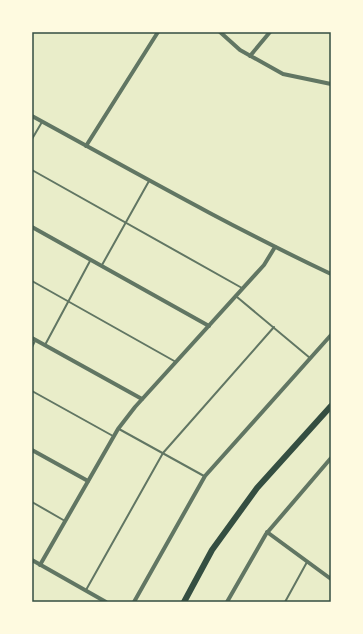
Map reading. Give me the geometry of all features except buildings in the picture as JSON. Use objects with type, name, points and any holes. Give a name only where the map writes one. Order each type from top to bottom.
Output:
[{"type":"main road","points":[[184,602],[212,550],[256,488],[331,406]]},
{"type":"street","points":[[86,146],[158,32]]},
{"type":"street","points":[[220,32],[240,50],[283,74],[331,84]]},
{"type":"street","points":[[250,56],[270,32]]},
{"type":"street","points":[[32,116],[149,181],[275,247],[331,274]]},
{"type":"street","points":[[32,227],[209,326]]},
{"type":"street","points":[[40,565],[118,429],[142,399],[264,265],[275,247]]},
{"type":"street","points":[[134,602],[205,476],[331,335]]},
{"type":"street","points":[[34,339],[142,399]]},
{"type":"street","points":[[32,450],[88,481]]},
{"type":"street","points":[[227,602],[267,532],[331,458]]},
{"type":"street","points":[[267,532],[331,580]]},
{"type":"street","points":[[32,560],[106,602]]},
{"type":"lane","points":[[32,139],[42,121]]},
{"type":"lane","points":[[32,170],[243,288]]},
{"type":"lane","points":[[102,266],[149,181]]},
{"type":"lane","points":[[44,345],[91,260]]},
{"type":"lane","points":[[32,282],[176,362]]},
{"type":"lane","points":[[236,296],[311,358]]},
{"type":"lane","points":[[86,591],[163,454],[274,327]]},
{"type":"lane","points":[[32,347],[34,339]]},
{"type":"lane","points":[[32,391],[114,436]]},
{"type":"lane","points":[[118,429],[205,476]]},
{"type":"lane","points":[[32,502],[65,521]]},
{"type":"lane","points":[[285,602],[307,562]]}]
